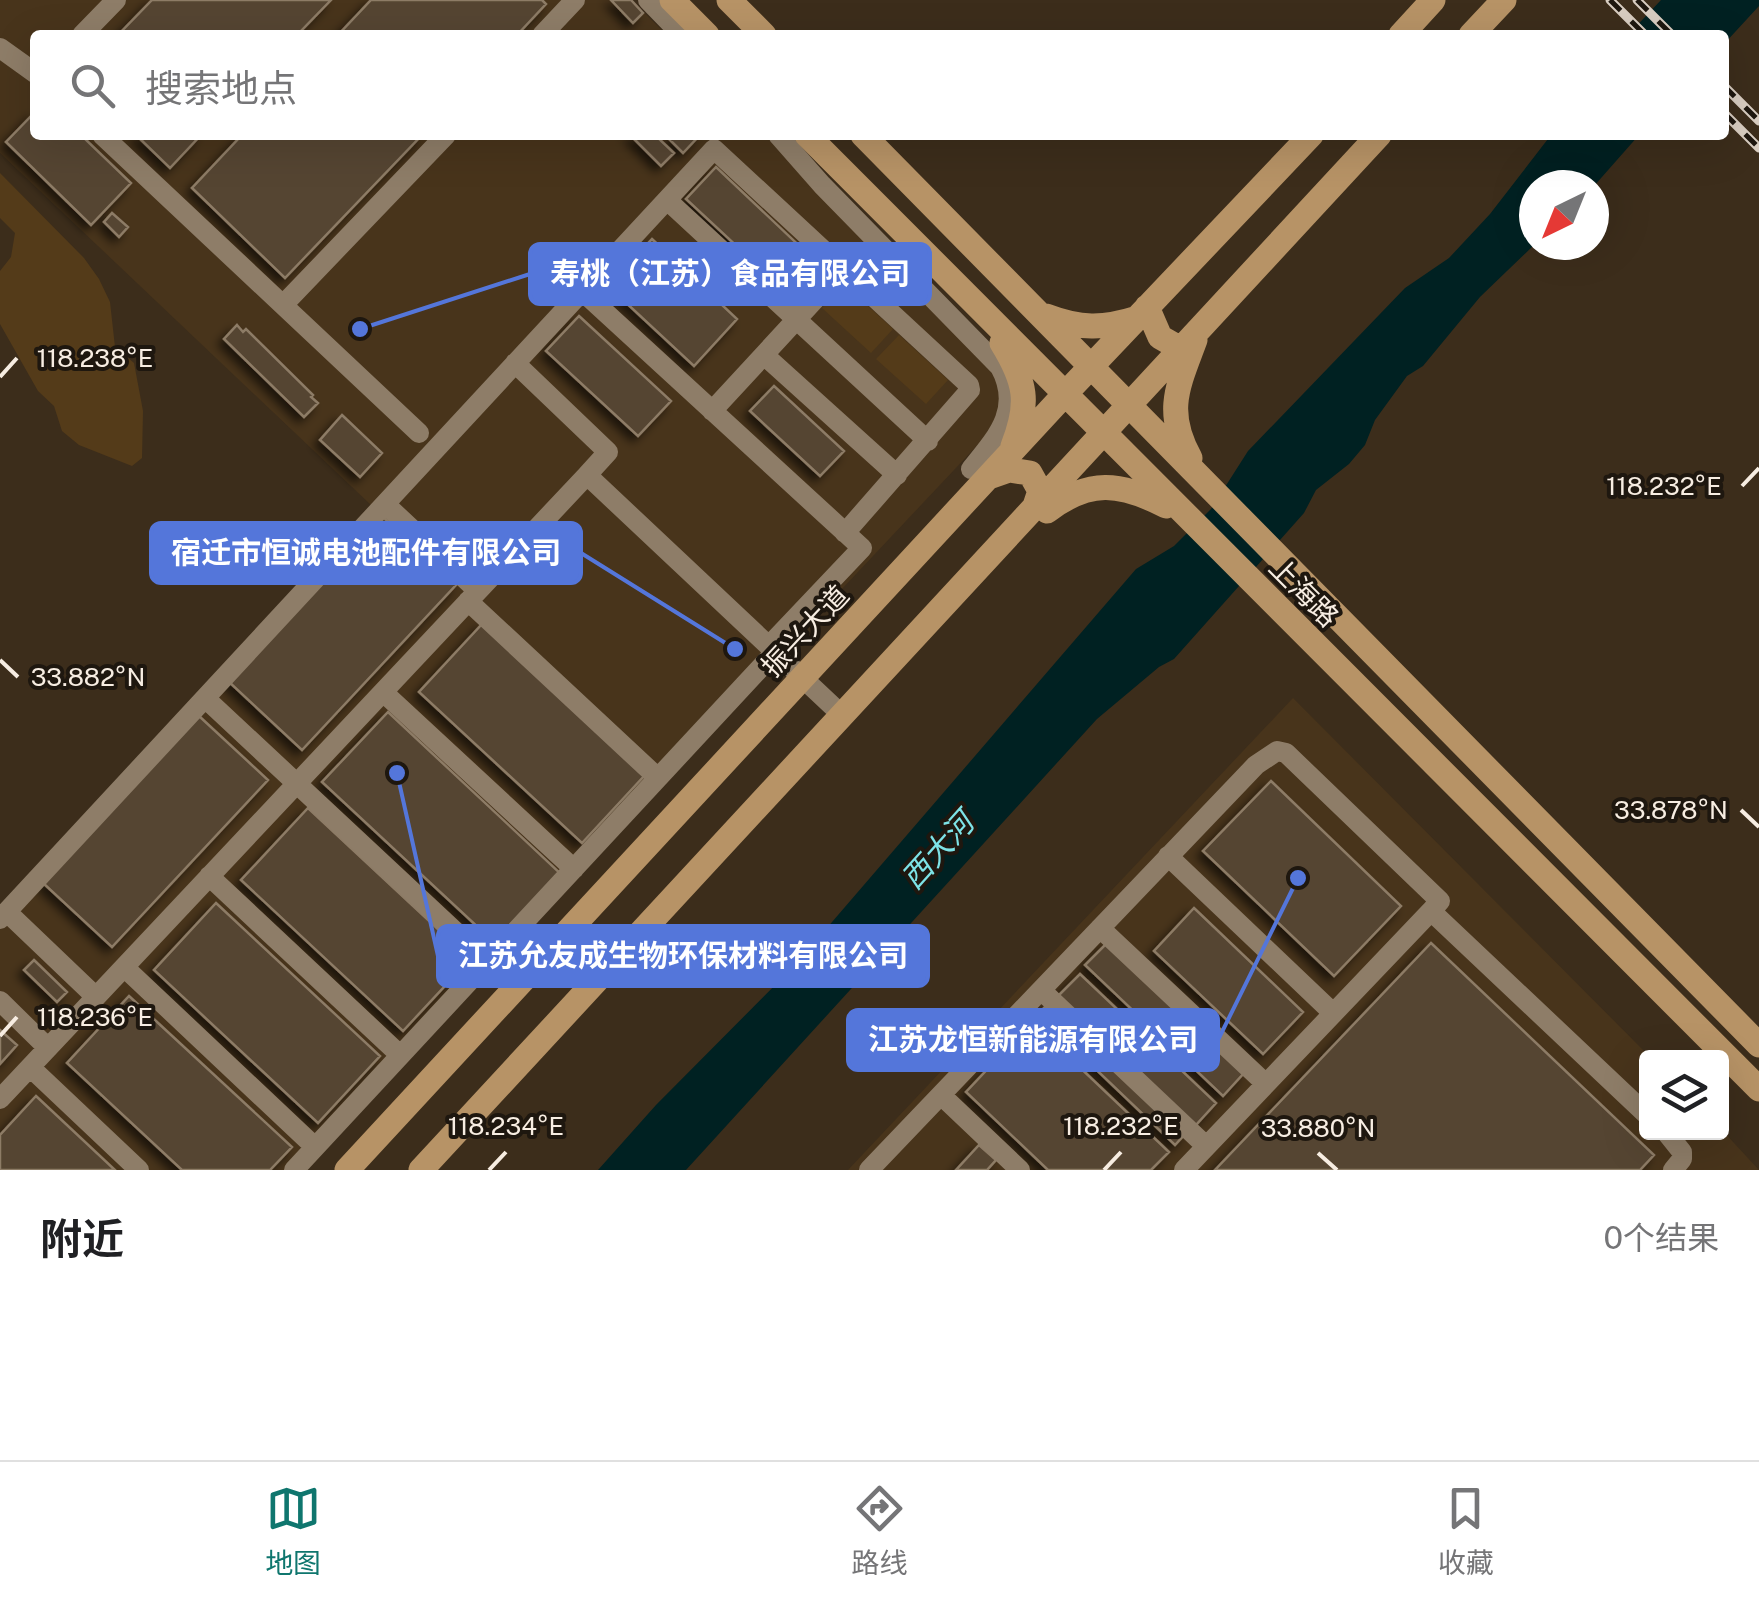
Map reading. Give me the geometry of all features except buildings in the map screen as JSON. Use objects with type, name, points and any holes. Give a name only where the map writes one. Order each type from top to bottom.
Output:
[{"type":"main road","points":[[672,0],[702,30]]},
{"type":"main road","points":[[729,0],[759,30]]},
{"type":"main road","points":[[1406,30],[1433,0]]},
{"type":"main road","points":[[1476,30],[1504,0]]},
{"type":"main road","name":"上海路","points":[[812,140],[1759,1090]]},
{"type":"main road","name":"上海路","points":[[868,140],[1759,1045]]},
{"type":"main road","name":"振兴大道","points":[[347,1170],[802,678],[980,473],[1011,452],[1306,140]]},
{"type":"main road","points":[[421,1170],[1374,140]]},
{"type":"main road","points":[[1040,314],[1095,329],[1142,312],[1160,337],[1190,339]]},
{"type":"main road","points":[[984,313],[1018,369],[1025,396],[1023,420],[1011,452]]},
{"type":"main road","points":[[1019,348],[1040,340],[1044,330],[1040,314]]},
{"type":"main road","points":[[1190,339],[1175,409],[1177,436],[1200,476]]},
{"type":"main road","points":[[1157,488],[1164,476],[1177,469],[1200,476]]},
{"type":"main road","points":[[980,473],[1030,473],[1040,491],[1035,506]]},
{"type":"main road","points":[[991,554],[1070,493],[1090,488],[1134,492],[1187,518]]},
{"type":"lane","points":[[87,30],[116,0]]},
{"type":"lane","points":[[547,30],[576,0]]},
{"type":"lane","points":[[648,0],[677,30]]},
{"type":"lane","points":[[0,48],[30,69]]},
{"type":"lane","points":[[107,140],[419,434]]},
{"type":"lane","points":[[283,305],[441,140]]},
{"type":"lane","points":[[782,140],[1000,367],[1011,402],[1008,417],[980,473]]},
{"type":"lane","points":[[96,997],[3,915],[714,149],[968,385],[968,398],[845,533]]},
{"type":"lane","points":[[667,200],[928,441]]},
{"type":"lane","points":[[712,410],[844,269]]},
{"type":"lane","points":[[294,1170],[658,778],[862,548],[582,290]]},
{"type":"lane","points":[[764,354],[897,476]]},
{"type":"lane","points":[[0,1099],[608,452],[516,363]]},
{"type":"lane","points":[[587,475],[842,715]]},
{"type":"lane","points":[[385,504],[658,778]]},
{"type":"lane","points":[[383,692],[574,869]]},
{"type":"lane","points":[[205,698],[488,962]]},
{"type":"lane","points":[[870,1170],[1256,765],[1277,752],[1286,753],[1440,901],[1184,1170]]},
{"type":"lane","points":[[1168,856],[1333,1013]]},
{"type":"lane","points":[[209,876],[400,1056]]},
{"type":"lane","points":[[1431,911],[1639,1107]]},
{"type":"lane","points":[[1100,928],[1266,1084]]},
{"type":"lane","points":[[124,968],[315,1147]]},
{"type":"lane","points":[[1041,990],[1206,1146]]},
{"type":"lane","points":[[0,1002],[48,1048]]},
{"type":"lane","points":[[30,1067],[138,1170]]},
{"type":"lane","points":[[941,1094],[1020,1170]]},
{"type":"lane","points":[[1672,1140],[1682,1152],[1682,1159],[1673,1170]]},
{"type":"shaded area","points":[[0,0],[631,0],[662,30],[30,30],[30,140],[772,140],[1020,400],[307,1170],[0,1170],[0,905],[371,505],[0,153]]},
{"type":"shaded area","points":[[0,173],[84,258],[110,302],[115,347],[134,363],[143,411],[142,458],[132,466],[79,445],[62,431],[54,406],[38,391],[0,324],[0,271],[11,257],[15,233],[0,218]]},
{"type":"shaded area","points":[[844,284],[893,329],[871,353],[822,308]]},
{"type":"shaded area","points":[[899,335],[948,380],[926,404],[876,359]]},
{"type":"shaded area","points":[[1293,698],[1643,1050],[1639,1050],[1639,1140],[1729,1138],[1759,1170],[848,1170]]},
{"type":"water","points":[[1661,0],[1759,0],[1759,6],[1729,39],[1729,30],[1633,30]]},
{"type":"water","points":[[1547,140],[1635,140],[1608,170],[1524,170]]},
{"type":"water","name":"西大河","points":[[1519,176],[1519,259],[1480,297],[1423,366],[1407,376],[1375,420],[1365,445],[1349,464],[1316,490],[1304,513],[1174,659],[1097,719],[686,1170],[598,1170],[656,1105],[795,965],[1136,569],[1174,546],[1211,509],[1248,451],[1405,288],[1449,258]]},
{"type":"railway","points":[[1610,0],[1640,30]]},
{"type":"railway","points":[[1637,0],[1667,30]]},
{"type":"railway","points":[[1729,91],[1759,121]]},
{"type":"railway","points":[[1729,118],[1759,148]]},
{"type":"place","name":"寿桃（江苏）食品有限公司","points":[[360,329]]},
{"type":"place","name":"宿迁市恒诚电池配件有限公司","points":[[735,649]]},
{"type":"place","name":"江苏允友成生物环保材料有限公司","points":[[397,773]]},
{"type":"place","name":"江苏龙恒新能源有限公司","points":[[1298,878]]}]
